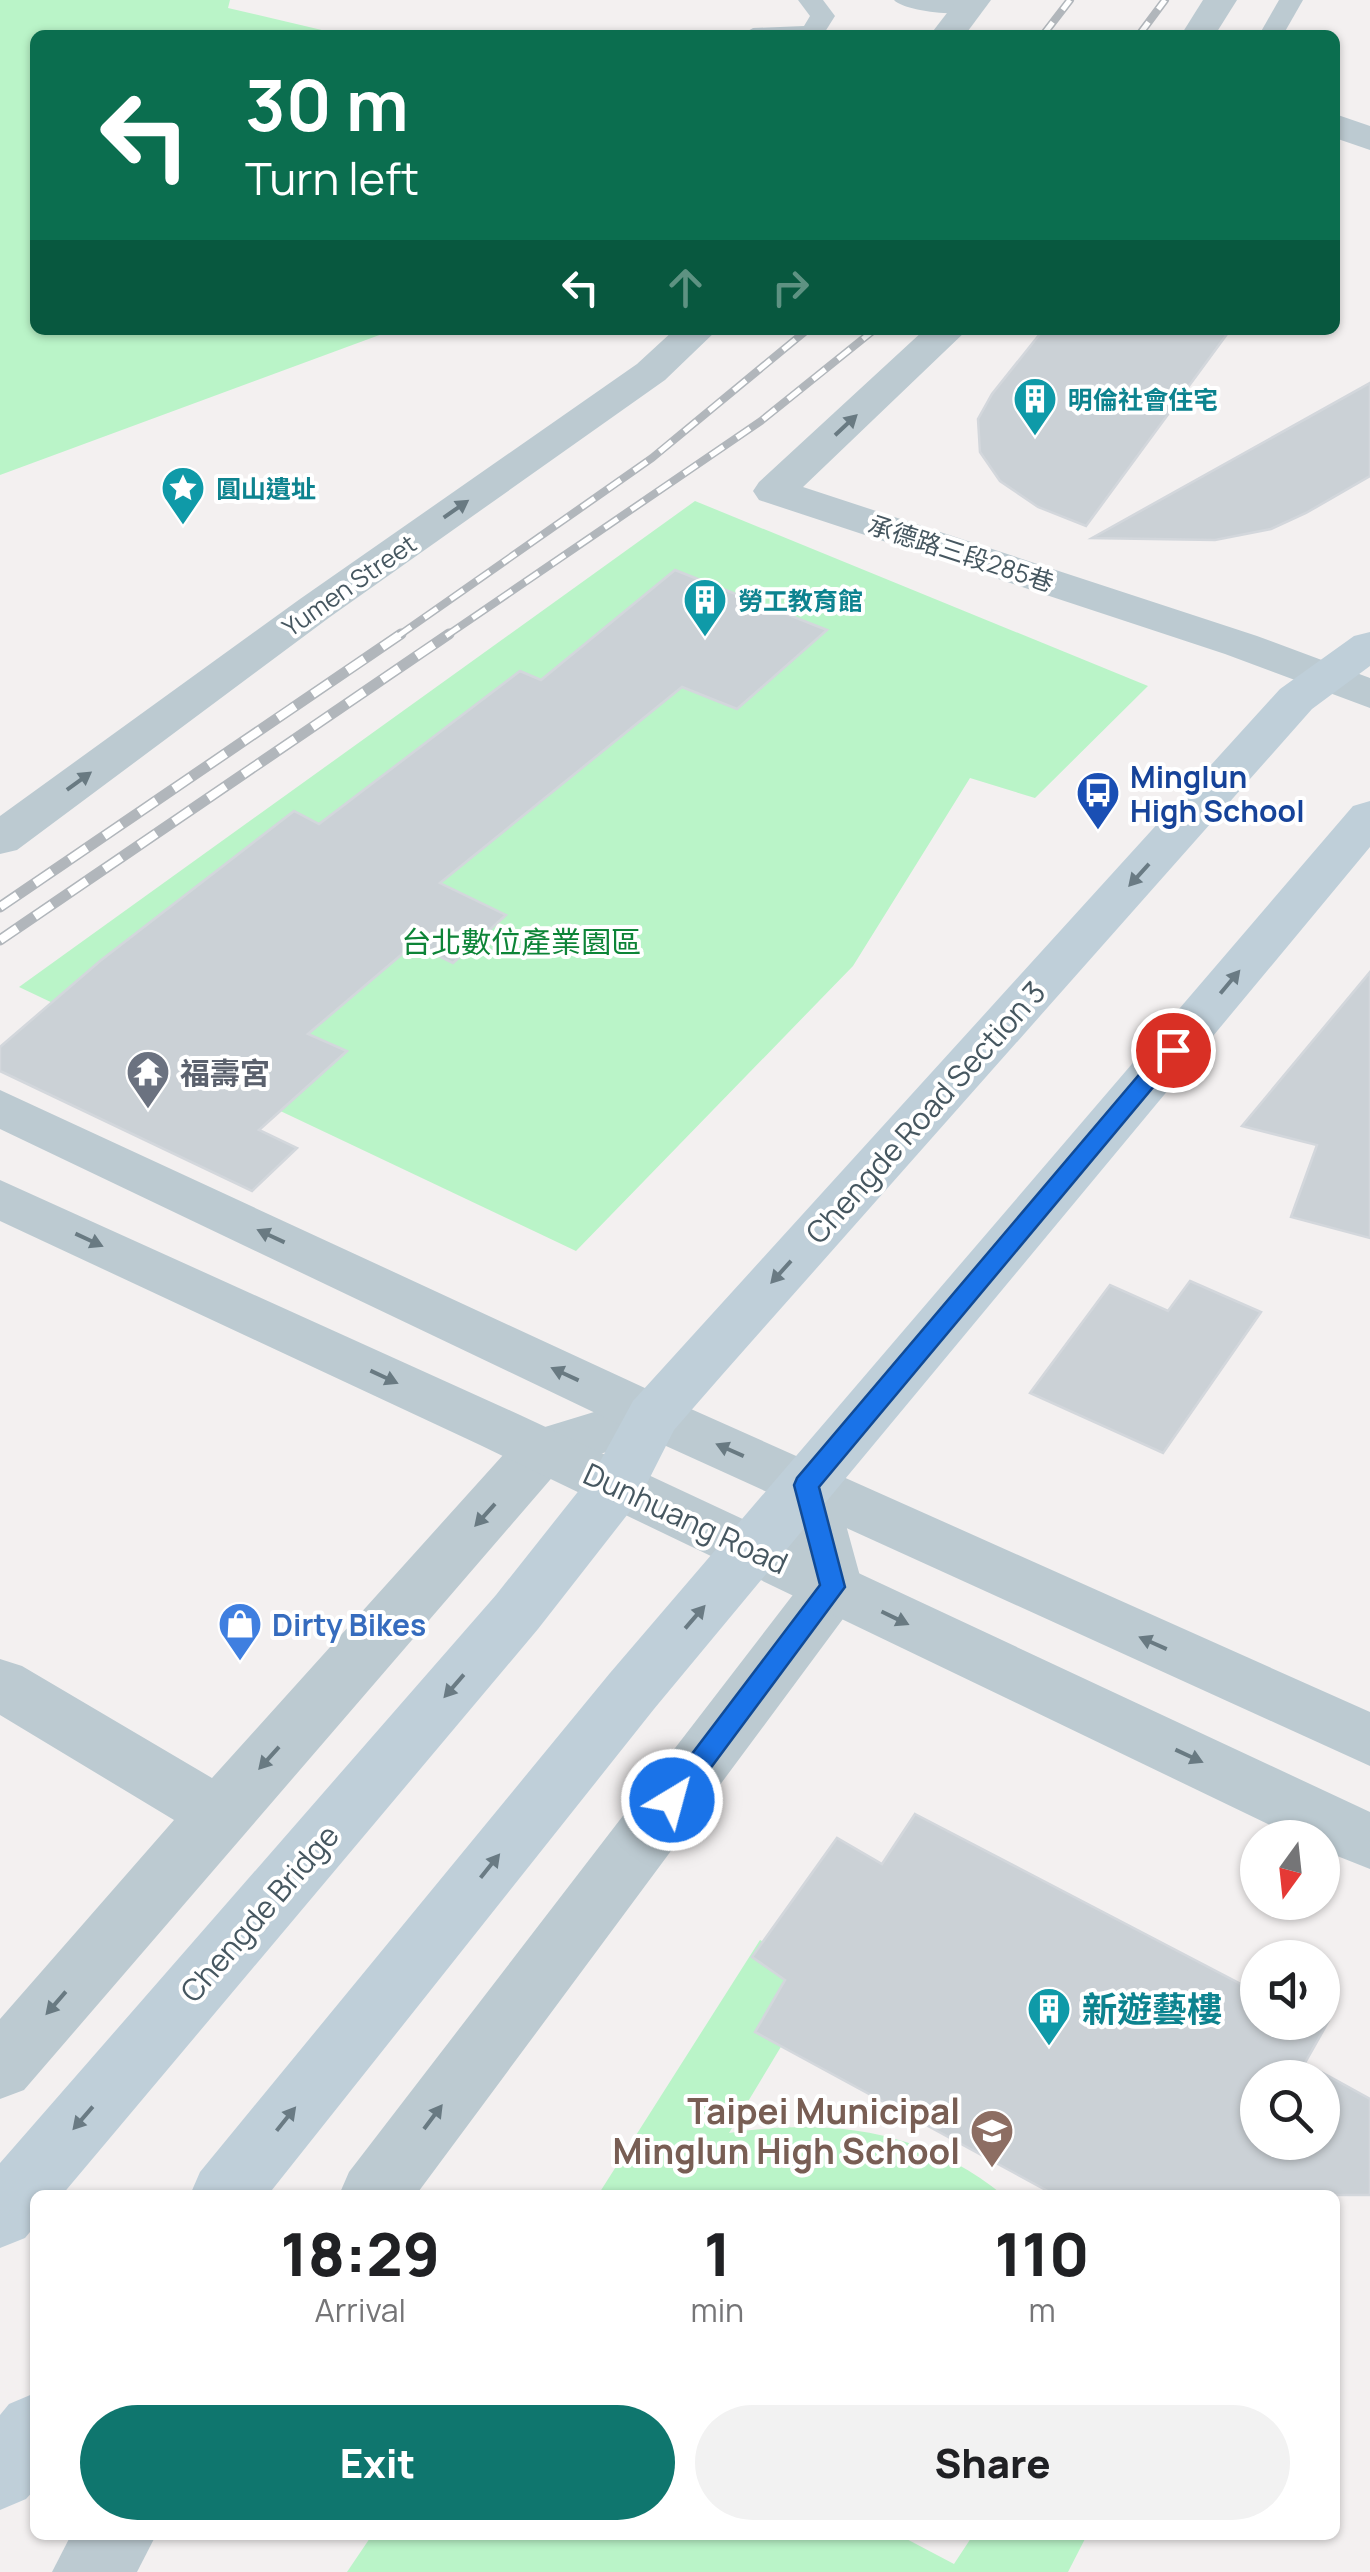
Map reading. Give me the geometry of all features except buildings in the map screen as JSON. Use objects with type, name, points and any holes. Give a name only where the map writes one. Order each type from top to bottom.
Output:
[{"type":"main road","name":"Chengde Road Section 3","points":[[517,1612],[617,1485],[654,1416],[1284,713],[1348,685],[1370,646]]},
{"type":"main road","points":[[229,2190],[632,1691],[1370,816]]},
{"type":"main road","name":"Chengde Bridge","points":[[0,2215],[517,1612]]},
{"type":"main road","points":[[0,2474],[30,2436]]},
{"type":"street","points":[[1201,30],[1220,0]]},
{"type":"street","points":[[951,30],[971,4]]},
{"type":"street","points":[[1340,127],[1370,139]]},
{"type":"street","name":"Yumen Street","points":[[0,839],[315,608],[650,372],[691,335]]},
{"type":"street","name":"承德路三段285巷","points":[[942,335],[774,491],[1223,639],[1348,685]]},
{"type":"street","points":[[0,1108],[654,1416],[1367,1732]]},
{"type":"street","name":"Dunhuang Road","points":[[0,1200],[617,1485],[1370,1842]]},
{"type":"street","points":[[0,2068],[542,1450],[654,1416]]},
{"type":"street","points":[[378,2190],[832,1587],[806,1485]]},
{"type":"street","points":[[0,1684],[219,1814]]},
{"type":"street","points":[[90,2572],[114,2540]]},
{"type":"lane","points":[[810,0],[823,16],[814,30]]},
{"type":"lane","points":[[906,0],[971,4]]},
{"type":"lane","points":[[1274,30],[1291,0]]},
{"type":"green space","points":[[0,0],[230,0],[228,8],[322,30],[30,30],[30,335],[379,335],[0,475]]},
{"type":"green space","name":"台北數位產業園區","points":[[695,501],[1148,686],[1035,798],[970,778],[853,966],[576,1251],[19,987]]},
{"type":"green space","points":[[760,1940],[826,1972],[729,2133],[803,2127],[873,2134],[940,2155],[996,2190],[601,2190]]},
{"type":"green space","points":[[369,2540],[908,2540],[954,2564],[970,2540],[1084,2540],[1068,2572],[347,2572]]},
{"type":"railway","points":[[1047,30],[1070,0]]},
{"type":"railway","points":[[1143,30],[1165,0]]},
{"type":"railway","points":[[398,636],[652,458],[801,335]]},
{"type":"railway","points":[[446,636],[761,421],[868,335]]},
{"type":"railway","points":[[0,907],[401,634]]},
{"type":"railway","points":[[0,940],[449,634]]},
{"type":"place","name":"明倫社會住宅","points":[[1035,437]]},
{"type":"place","name":"圓山遺址","points":[[183,526]]},
{"type":"place","name":"勞工教育館","points":[[705,638]]},
{"type":"place","name":"Minglun High School","points":[[1098,831]]},
{"type":"place","name":"福壽宮","points":[[148,1110]]},
{"type":"place","name":"Dirty Bikes","points":[[240,1662]]},
{"type":"place","name":"新遊藝樓","points":[[1049,2047]]},
{"type":"place","name":"Taipei Municipal Minglun High School","points":[[992,2169]]},
{"type":"route","points":[[672,1800],[832,1587],[806,1485],[1173,1050]]}]
